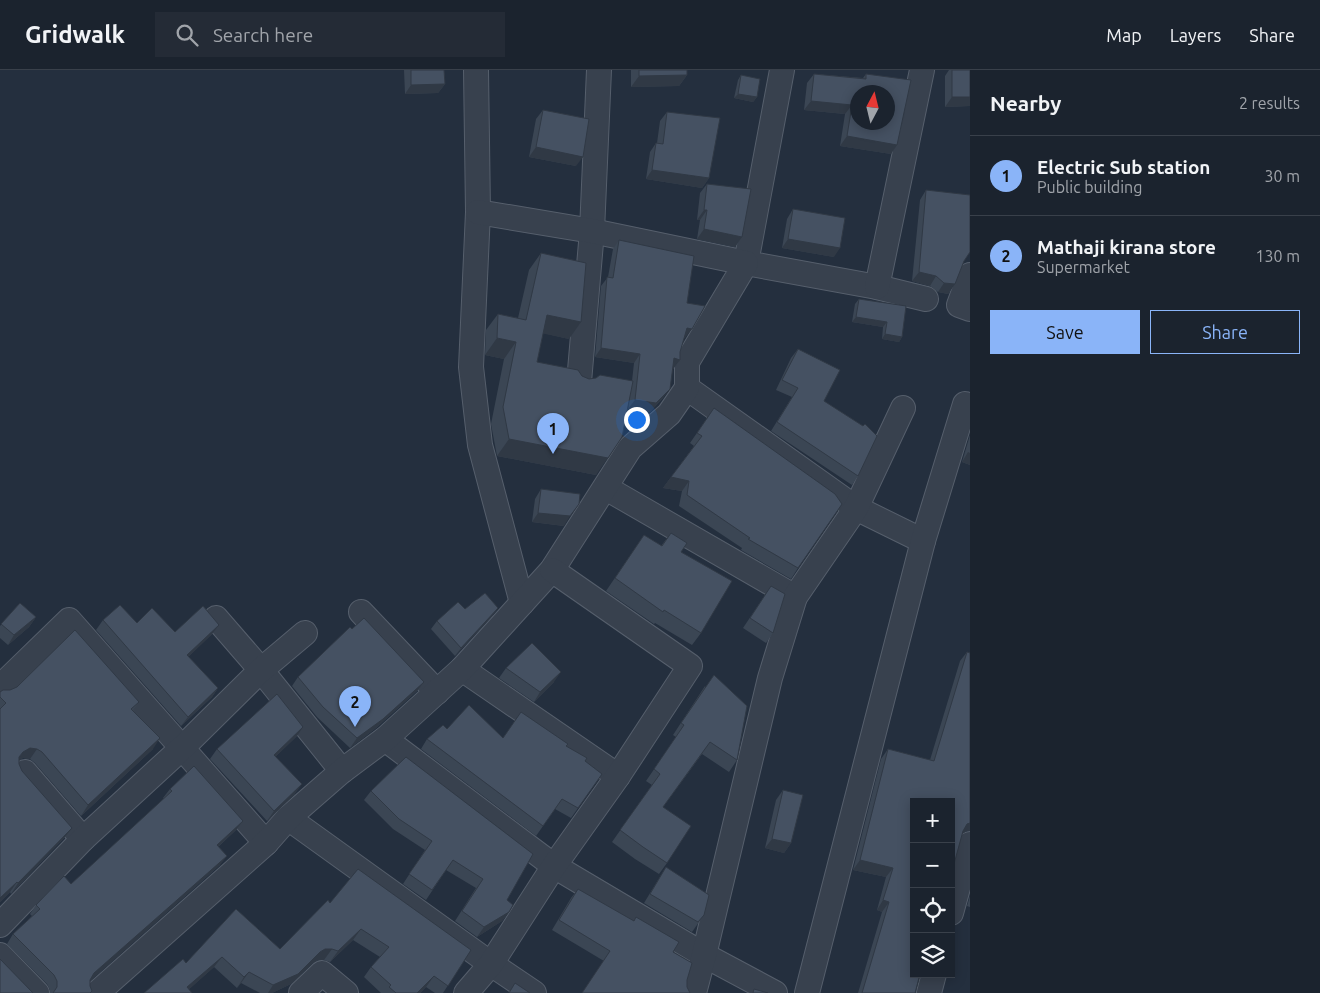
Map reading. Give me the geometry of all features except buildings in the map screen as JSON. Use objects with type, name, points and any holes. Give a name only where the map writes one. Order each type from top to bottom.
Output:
[{"type":"street","points":[[476,70],[478,212],[471,367],[480,445],[522,603]]},
{"type":"street","points":[[579,382],[592,231],[599,70]]},
{"type":"street","points":[[97,993],[266,843],[288,818],[342,771],[385,739],[462,670],[552,570],[630,448],[669,414],[687,388],[687,362],[746,264],[782,70]]},
{"type":"street","points":[[877,287],[922,70]]},
{"type":"street","points":[[478,212],[592,231],[746,264],[877,287],[926,299]]},
{"type":"street","points":[[970,274],[959,305],[970,308]]},
{"type":"street","points":[[687,388],[856,508],[923,540]]},
{"type":"street","points":[[807,993],[923,540],[965,404]]},
{"type":"street","points":[[694,993],[770,678],[795,597],[856,508],[903,408]]},
{"type":"street","points":[[606,488],[795,597]]},
{"type":"street","points":[[466,993],[491,964],[554,866],[618,776],[690,666],[552,570]]},
{"type":"street","points":[[361,612],[438,692]]},
{"type":"street","points":[[216,618],[261,670],[342,771]]},
{"type":"street","points":[[0,687],[69,620],[266,843]]},
{"type":"street","points":[[0,925],[83,839],[182,748],[261,670],[305,633]]},
{"type":"street","points":[[462,670],[618,776]]},
{"type":"street","points":[[385,739],[554,866],[704,955],[775,993]]},
{"type":"street","points":[[25,772],[83,839]]},
{"type":"street","points":[[288,818],[534,993]]},
{"type":"street","points":[[955,898],[970,844]]},
{"type":"street","points":[[0,955],[37,993]]},
{"type":"street","points":[[301,993],[322,973],[346,993]]},
{"type":"street","points":[[929,993],[933,978]]},
{"type":"place","name":"Electric Sub station","points":[[553,454]]},
{"type":"place","name":"Mathaji kirana store","points":[[355,727]]}]
